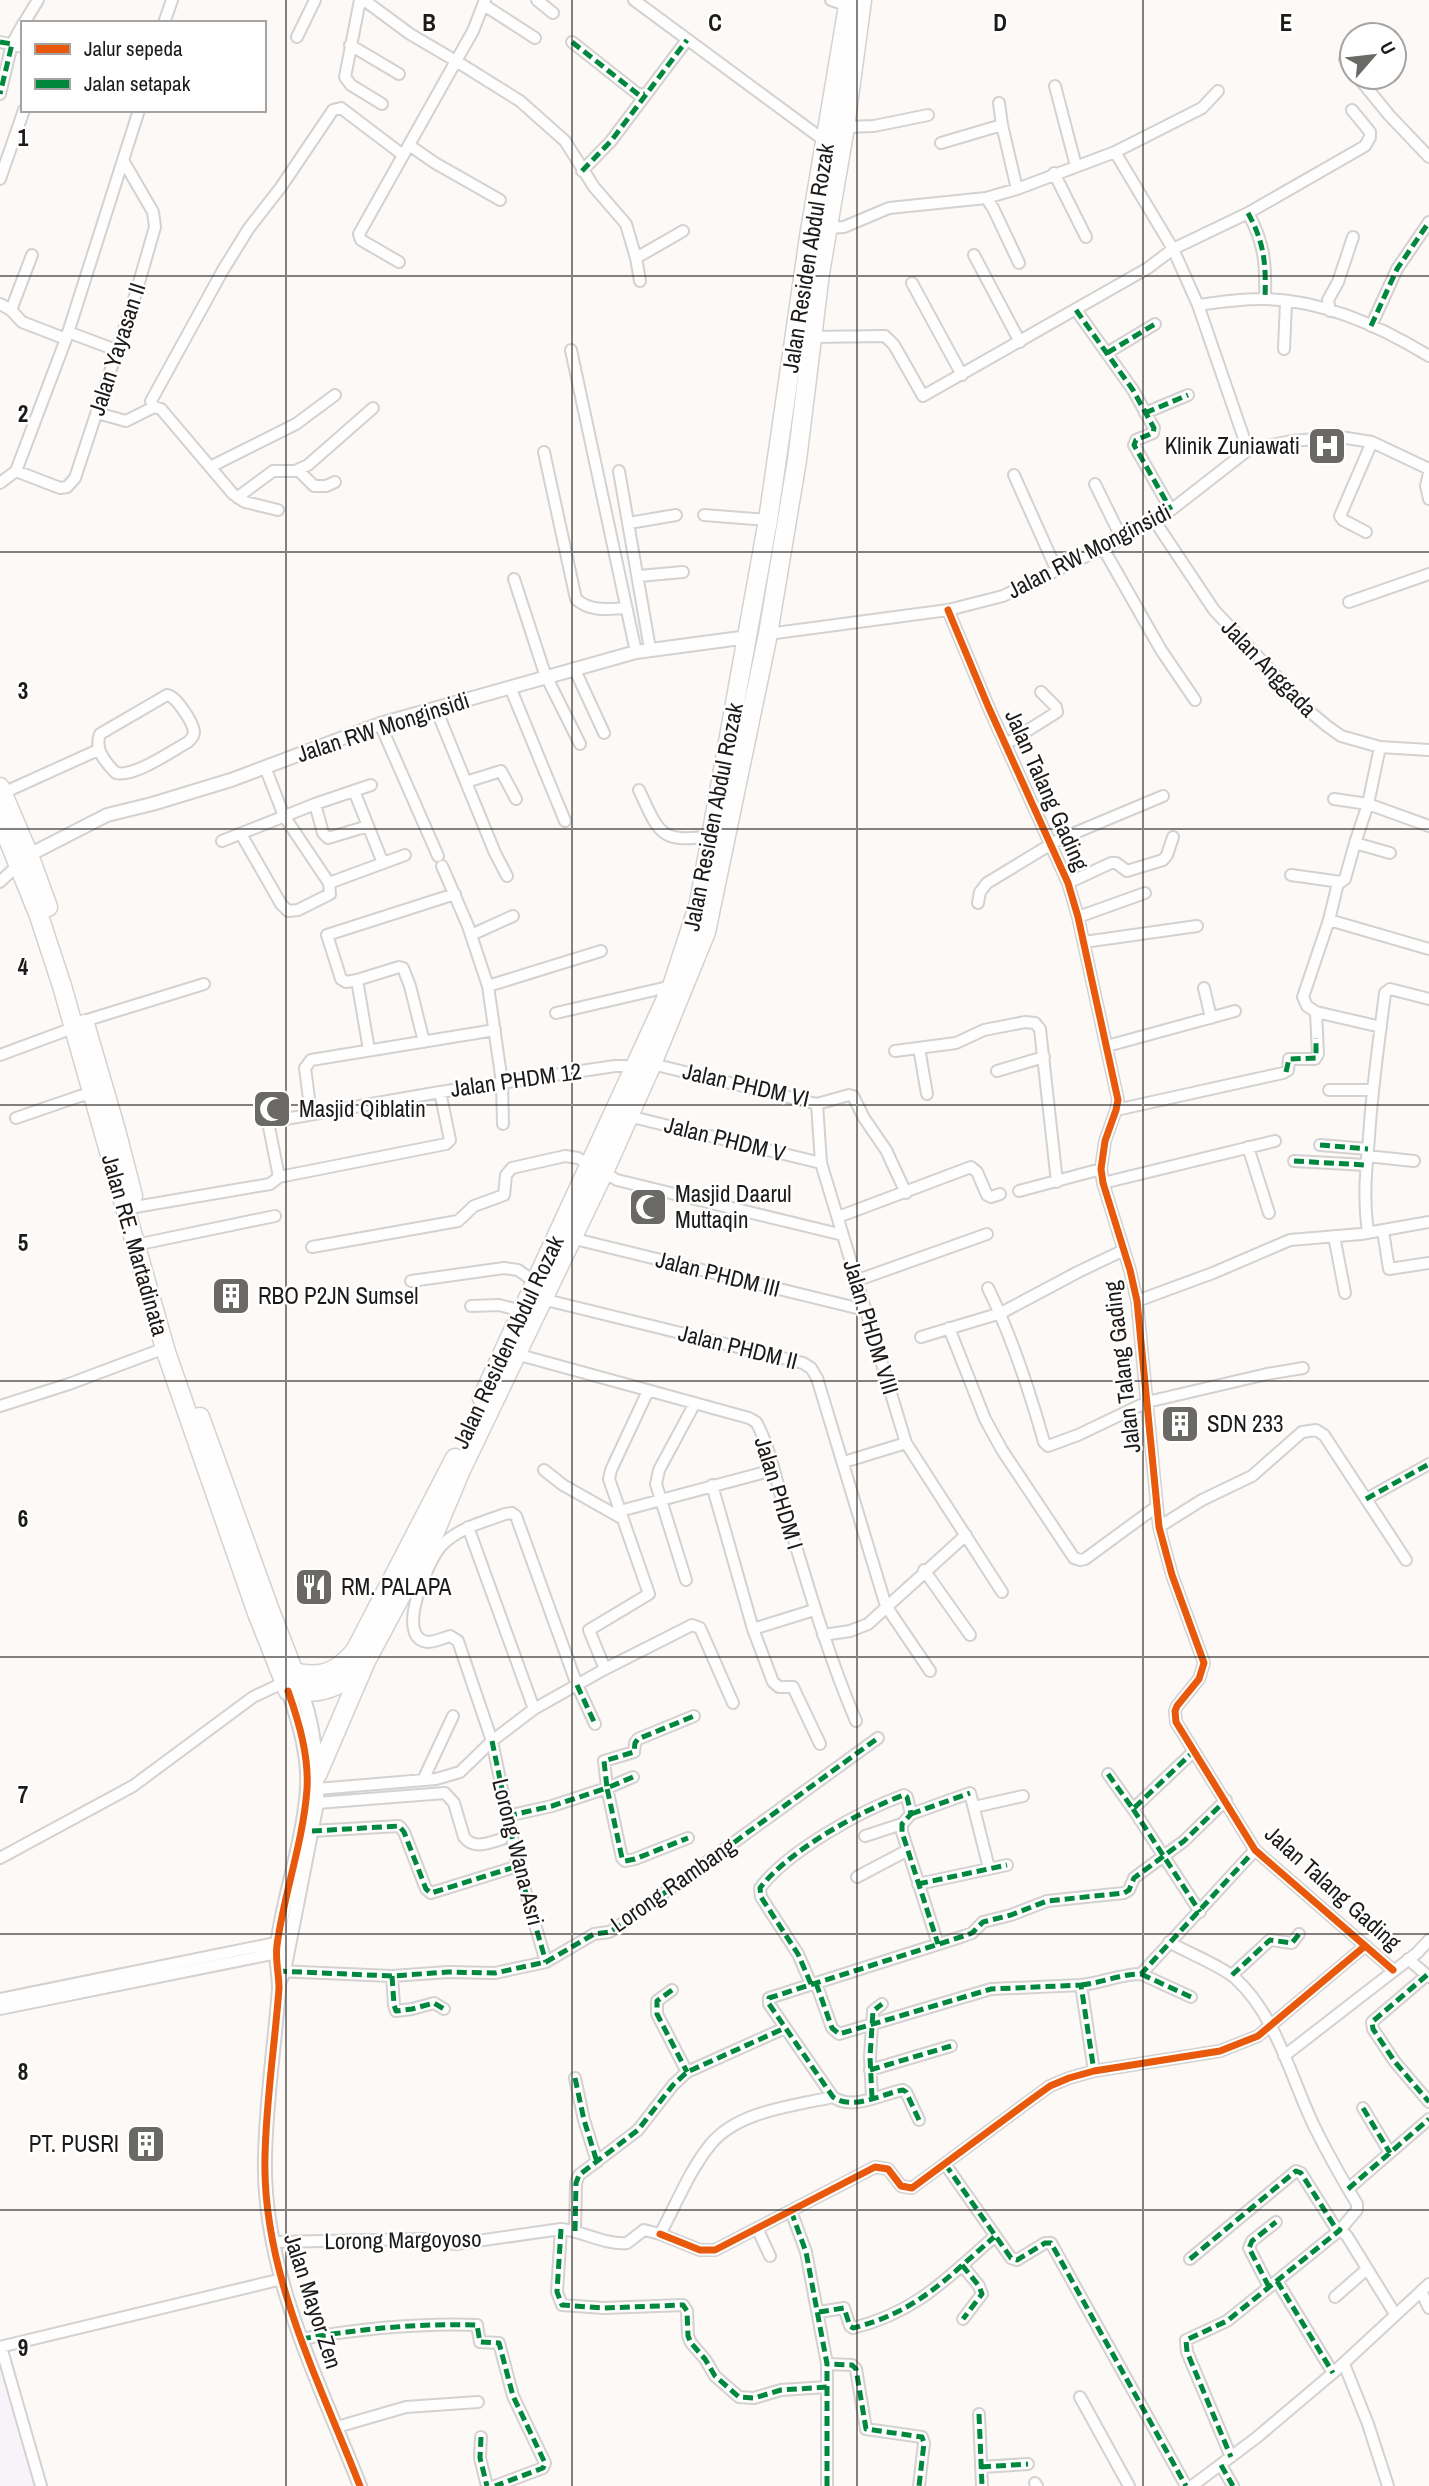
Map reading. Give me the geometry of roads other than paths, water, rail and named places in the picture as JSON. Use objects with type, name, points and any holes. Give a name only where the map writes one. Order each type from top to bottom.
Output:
[{"type":"highway","name":"Jalan Residen Abdul Rozak","points":[[290,1682],[328,1673],[346,1661],[360,1642],[452,1464],[535,1282],[628,1116],[706,932],[768,634],[797,460],[827,228],[845,127],[850,3]]},
{"type":"highway","name":"Jalan Residen Abdul Rozak","points":[[317,1782],[366,1661],[435,1545],[461,1470],[571,1238],[633,1070],[672,986],[699,903],[768,520],[825,141],[850,3]]},
{"type":"highway","points":[[1,790],[24,860]]},
{"type":"highway","points":[[0,819],[50,912],[78,1025],[116,1130],[145,1243],[151,1282],[175,1348],[212,1468]]},
{"type":"highway","name":"Jalan RE. Martadinata","points":[[78,1025],[91,1094],[151,1282],[165,1348],[212,1468],[257,1613],[290,1682]]},
{"type":"highway","points":[[290,1682],[322,1692],[351,1677],[366,1661]]},
{"type":"street","points":[[24,21],[38,0]]},
{"type":"street","points":[[165,21],[172,0]]},
{"type":"street","points":[[297,37],[315,0]]},
{"type":"street","points":[[382,104],[346,79],[350,45],[362,0],[410,34],[532,110],[565,141],[582,171],[621,216],[636,258],[640,281]]},
{"type":"street","points":[[537,0],[553,13]]},
{"type":"street","points":[[634,0],[825,141]]},
{"type":"street","points":[[399,262],[358,236],[456,61],[485,3],[536,38]]},
{"type":"street","points":[[0,94],[12,44],[21,27]]},
{"type":"street","points":[[582,171],[611,141],[687,40]]},
{"type":"street","points":[[572,42],[639,94],[645,94]]},
{"type":"street","points":[[350,45],[399,74]]},
{"type":"street","points":[[1055,86],[1076,166]]},
{"type":"street","points":[[827,228],[844,227],[889,208],[986,198],[1017,189],[1115,152],[1202,108],[1218,91]]},
{"type":"street","points":[[1369,91],[1429,157]]},
{"type":"street","points":[[999,103],[1017,189]]},
{"type":"street","points":[[278,510],[245,502],[237,497],[163,411],[153,407],[151,401],[222,270],[249,228],[334,110],[341,108],[406,150],[435,163],[500,200]]},
{"type":"street","points":[[812,337],[885,337],[894,345],[923,396],[1148,268],[1173,249],[1248,213],[1368,143],[1370,132],[1352,110]]},
{"type":"street","points":[[0,179],[23,112]]},
{"type":"street","points":[[0,482],[16,471],[67,335],[138,112]]},
{"type":"street","points":[[845,127],[874,126],[928,115]]},
{"type":"street","points":[[941,143],[1002,125]]},
{"type":"street","points":[[1115,152],[1173,249],[1198,304],[1248,450]]},
{"type":"street","name":"Jalan Yayasan II","points":[[16,471],[56,487],[67,487],[75,478],[136,293],[155,219],[124,162]]},
{"type":"street","points":[[1055,173],[1086,237]]},
{"type":"street","points":[[986,198],[1019,263]]},
{"type":"street","points":[[1248,213],[1258,231],[1264,251],[1265,299]]},
{"type":"street","points":[[1371,326],[1397,269],[1429,222]]},
{"type":"street","points":[[636,258],[683,231]]},
{"type":"street","points":[[1330,311],[1328,300],[1338,282],[1353,237]]},
{"type":"street","points":[[32,255],[5,307],[22,321],[116,350]]},
{"type":"street","points":[[974,255],[1020,342]]},
{"type":"street","points":[[912,283],[962,375]]},
{"type":"street","points":[[1198,304],[1265,299],[1330,311],[1397,337],[1429,356]]},
{"type":"street","points":[[1284,349],[1286,302]]},
{"type":"street","points":[[1076,310],[1107,353],[1155,430],[1135,441],[1134,445],[1171,510]]},
{"type":"street","points":[[1107,353],[1155,324]]},
{"type":"street","points":[[571,350],[636,652]]},
{"type":"street","points":[[1145,413],[1188,395]]},
{"type":"street","points":[[211,467],[296,424],[335,396]]},
{"type":"street","points":[[97,413],[129,421],[153,407]]},
{"type":"street","points":[[237,497],[273,471],[298,470],[308,465],[373,408]]},
{"type":"street","name":"Jalan RW Monginsidi","points":[[768,634],[948,610],[1003,596],[1122,539],[1171,510],[1248,450],[1291,441],[1340,437],[1372,442],[1429,471]]},
{"type":"street","points":[[1366,532],[1340,516],[1372,442]]},
{"type":"street","points":[[544,452],[576,599],[594,608],[626,608]]},
{"type":"street","points":[[298,470],[314,486],[326,486],[335,482]]},
{"type":"street","points":[[619,471],[650,649]]},
{"type":"street","points":[[1429,471],[1426,486],[1429,499]]},
{"type":"street","points":[[1014,475],[1057,571]]},
{"type":"street","points":[[1095,484],[1122,539]]},
{"type":"street","points":[[629,523],[676,515]]},
{"type":"street","points":[[704,515],[768,520]]},
{"type":"street","name":"Jalan Anggada","points":[[1154,520],[1214,610],[1309,710],[1341,736],[1380,747],[1429,750]]},
{"type":"street","points":[[1103,548],[1161,650],[1195,700]]},
{"type":"street","points":[[639,576],[683,572]]},
{"type":"street","points":[[1349,602],[1429,574]]},
{"type":"street","points":[[514,579],[544,673],[580,744]]},
{"type":"street","name":"Jalan Talang Gading","points":[[948,610],[1068,883],[1116,1087],[1116,1110],[1105,1141],[1101,1169],[1103,1182],[1137,1301],[1159,1527],[1172,1575],[1204,1657],[1203,1672],[1175,1711],[1177,1722],[1255,1850],[1393,1970]]},
{"type":"street","name":"Jalan RW Monginsidi","points":[[24,860],[107,815],[196,791],[380,724],[510,687],[544,673],[650,649],[748,637]]},
{"type":"street","points":[[574,668],[604,733]]},
{"type":"street","points":[[510,687],[565,821]]},
{"type":"street","points":[[1006,744],[1057,712],[1056,707],[1041,692]]},
{"type":"street","points":[[167,695],[176,698],[194,732],[188,742],[134,772],[124,774],[113,771],[99,750],[98,737],[102,732],[167,695]]},
{"type":"street","points":[[436,709],[507,876]]},
{"type":"street","points":[[380,724],[455,894],[488,986],[502,1082],[502,1124]]},
{"type":"street","points":[[1291,875],[1338,883],[1345,879],[1368,804],[1380,747]]},
{"type":"street","points":[[1,790],[99,750]]},
{"type":"street","points":[[242,834],[281,904],[288,911],[298,910],[329,895],[329,883],[284,816],[265,767]]},
{"type":"street","points":[[466,782],[502,772],[516,799]]},
{"type":"street","points":[[222,841],[371,785]]},
{"type":"street","points":[[639,790],[655,824],[667,836],[679,839],[712,836]]},
{"type":"street","points":[[354,791],[383,863]]},
{"type":"street","points":[[978,903],[980,892],[987,883],[1052,845],[1163,796]]},
{"type":"street","points":[[1334,799],[1368,804],[1429,825]]},
{"type":"street","points":[[315,804],[323,833],[328,838],[368,825]]},
{"type":"street","points":[[1068,883],[1111,863],[1116,863],[1127,871],[1160,862],[1167,855],[1173,836]]},
{"type":"street","points":[[1355,843],[1390,853]]},
{"type":"street","points":[[329,883],[405,855]]},
{"type":"street","points":[[0,881],[24,860]]},
{"type":"street","points":[[1338,883],[1329,920],[1303,998],[1307,1006],[1317,1012],[1381,1027]]},
{"type":"street","points":[[1078,917],[1145,893]]},
{"type":"street","points":[[424,1042],[403,968],[346,982],[341,979],[327,935],[455,894]]},
{"type":"street","points":[[471,935],[513,916]]},
{"type":"street","points":[[1329,920],[1429,949]]},
{"type":"street","points":[[1084,942],[1197,926]]},
{"type":"street","points":[[488,986],[601,951]]},
{"type":"street","points":[[356,980],[369,1050]]},
{"type":"street","points":[[0,1055],[78,1025],[204,984]]},
{"type":"street","points":[[556,1013],[672,986]]},
{"type":"street","points":[[1204,988],[1211,1018]]},
{"type":"street","points":[[1368,1233],[1364,1204],[1367,1157],[1372,1090],[1385,993],[1388,989],[1429,999]]},
{"type":"street","points":[[1107,1046],[1235,1011]]},
{"type":"street","points":[[1116,1110],[1283,1073],[1288,1070],[1289,1059],[1315,1059],[1318,1054],[1317,1012]]},
{"type":"street","points":[[895,1051],[956,1043],[984,1030],[1031,1022],[1040,1029],[1056,1182]]},
{"type":"street","points":[[311,1114],[305,1068],[313,1060],[495,1030]]},
{"type":"street","points":[[919,1048],[927,1094]]},
{"type":"street","points":[[997,1071],[1044,1057]]},
{"type":"street","name":"Jalan PHDM VI","points":[[652,1064],[817,1104],[849,1095],[855,1097],[864,1118],[886,1150],[906,1193]]},
{"type":"street","name":"Jalan PHDM 12","points":[[279,1177],[269,1125],[274,1121],[502,1082],[615,1066],[626,1066],[633,1070]]},
{"type":"street","points":[[1329,1090],[1372,1090]]},
{"type":"street","points":[[135,1207],[270,1184],[279,1177],[446,1144],[450,1140],[440,1092]]},
{"type":"street","points":[[16,1118],[91,1094]]},
{"type":"street","name":"Jalan PHDM VIII","points":[[817,1104],[821,1163],[906,1443],[1002,1592]]},
{"type":"street","name":"Jalan PHDM V","points":[[628,1116],[821,1163]]},
{"type":"street","points":[[1103,1182],[1275,1141]]},
{"type":"street","points":[[1320,1145],[1367,1157]]},
{"type":"street","points":[[1248,1147],[1269,1213]]},
{"type":"street","points":[[312,1247],[458,1221],[474,1206],[504,1195],[506,1175],[512,1168],[569,1156],[617,1180],[843,1235]]},
{"type":"street","points":[[1294,1161],[1367,1157],[1414,1161]]},
{"type":"street","points":[[838,1217],[971,1167],[977,1172],[987,1195],[991,1197],[1000,1194]]},
{"type":"street","points":[[1019,1191],[1101,1169]]},
{"type":"street","points":[[145,1243],[275,1216]]},
{"type":"street","points":[[1137,1301],[1213,1273],[1290,1240],[1368,1233],[1429,1222]]},
{"type":"street","points":[[1383,1231],[1389,1269],[1429,1263]]},
{"type":"street","points":[[858,1280],[987,1234]]},
{"type":"street","points":[[1334,1236],[1345,1293]]},
{"type":"street","name":"Jalan PHDM III","points":[[571,1238],[865,1310]]},
{"type":"street","points":[[921,1337],[1001,1313],[1124,1250]]},
{"type":"street","points":[[411,1281],[504,1268],[518,1270],[535,1282]]},
{"type":"street","points":[[988,1287],[1001,1313],[1044,1442],[1048,1446],[1079,1435],[1147,1402],[1303,1368]]},
{"type":"street","name":"Jalan PHDM II","points":[[542,1299],[808,1365],[817,1378],[886,1606],[930,1671]]},
{"type":"street","points":[[471,1307],[499,1305],[522,1311]]},
{"type":"street","points":[[949,1328],[985,1419],[1002,1450],[1074,1558],[1085,1559],[1156,1507]]},
{"type":"street","points":[[0,1406],[69,1384],[165,1348]]},
{"type":"street","name":"Jalan PHDM I","points":[[516,1354],[756,1422],[814,1610],[838,1681],[856,1721]]},
{"type":"street","points":[[605,1669],[589,1630],[649,1594],[609,1475],[648,1391]]},
{"type":"street","points":[[686,1580],[656,1484],[659,1470],[695,1403]]},
{"type":"street","points":[[1159,1527],[1202,1500],[1252,1476],[1302,1432],[1312,1429],[1324,1436],[1406,1560]]},
{"type":"street","points":[[844,1462],[906,1443]]},
{"type":"street","points":[[1366,1499],[1429,1464]]},
{"type":"street","points":[[544,1470],[563,1485],[622,1515],[660,1499],[773,1470]]},
{"type":"street","points":[[712,1485],[753,1629],[773,1682],[779,1687],[793,1687],[820,1744]]},
{"type":"street","points":[[435,1545],[468,1527],[514,1513],[576,1685],[595,1724]]},
{"type":"street","points":[[468,1527],[534,1709]]},
{"type":"street","points":[[823,1635],[850,1632],[863,1627],[966,1535]]},
{"type":"street","name":"Lorong Wana Asri","points":[[435,1545],[414,1607],[416,1633],[424,1641],[432,1642],[450,1636],[456,1639],[492,1741],[518,1866],[546,1962]]},
{"type":"street","points":[[924,1570],[970,1634]]},
{"type":"street","points":[[753,1629],[814,1610]]},
{"type":"street","points":[[317,1782],[436,1779],[464,1769],[492,1741],[534,1709],[691,1625],[700,1628],[733,1703]]},
{"type":"street","points":[[283,1947],[317,1803],[312,1727],[290,1682]]},
{"type":"street","points":[[0,1858],[133,1786],[253,1697],[290,1682]]},
{"type":"street","points":[[283,1947],[286,1892],[299,1845],[307,1788],[304,1749],[290,1682]]},
{"type":"street","points":[[423,1780],[453,1716]]},
{"type":"street","points":[[688,1838],[625,1861],[622,1858],[607,1788],[604,1761],[634,1752],[638,1739],[694,1716]]},
{"type":"street","name":"Lorong Rambang","points":[[280,1975],[495,1973],[546,1962],[594,1934],[610,1932],[616,1928],[878,1738]]},
{"type":"street","points":[[1133,1809],[1193,1752]]},
{"type":"street","points":[[1108,1774],[1200,1912]]},
{"type":"street","points":[[507,1816],[607,1788],[633,1777]]},
{"type":"street","points":[[317,1803],[445,1793],[454,1803],[468,1842],[475,1846],[502,1839]]},
{"type":"street","points":[[864,1836],[902,1824],[911,1814],[970,1793],[989,1868]]},
{"type":"street","points":[[911,1814],[907,1796],[899,1797],[848,1822],[802,1850],[761,1885],[761,1896],[798,1954],[835,2032],[839,2034],[991,1989],[1081,1985],[1126,1974],[1141,1973],[1191,1997]]},
{"type":"street","points":[[974,1807],[1023,1796]]},
{"type":"street","points":[[919,2120],[905,2091],[902,2090],[845,2103],[833,2096],[769,2004],[769,1998],[969,1934],[983,1922],[1047,1901],[1121,1894],[1129,1890],[1134,1878],[1184,1841],[1226,1800]]},
{"type":"street","points":[[902,1824],[938,1944]]},
{"type":"street","points":[[312,1831],[399,1826],[404,1832],[426,1889],[431,1893],[518,1866]]},
{"type":"street","points":[[857,1877],[908,1850]]},
{"type":"street","points":[[1141,1973],[1172,1944],[1255,1850]]},
{"type":"street","points":[[918,1884],[1007,1865]]},
{"type":"street","points":[[1231,1975],[1270,1940],[1292,1943],[1299,1934]]},
{"type":"street","points":[[1284,2056],[1429,1940]]},
{"type":"street","points":[[1172,1944],[1231,1975],[1255,2000],[1284,2056],[1315,2127],[1358,2207],[1340,2230],[1227,2321],[1189,2338],[1185,2344],[1231,2457]]},
{"type":"street","points":[[833,2096],[754,2116],[719,2135],[703,2155],[660,2234],[706,2252],[721,2247],[875,2167],[888,2169],[901,2186],[909,2188],[946,2164],[1050,2086],[1094,2071],[1220,2051],[1258,2036],[1365,1946]]},
{"type":"street","points":[[0,1999],[283,1947]]},
{"type":"street","points":[[0,2009],[283,1947]]},
{"type":"street","name":"Jalan Mayor Zen","points":[[283,1947],[265,2157],[268,2217],[282,2279],[301,2339],[360,2486]]},
{"type":"street","points":[[1408,1959],[1428,1976],[1374,2019],[1372,2025],[1395,2062],[1429,2102]]},
{"type":"street","points":[[392,1976],[396,2011],[412,2010],[434,2003],[444,2009]]},
{"type":"street","points":[[1081,1985],[1094,2071]]},
{"type":"street","points":[[672,1990],[657,2001],[657,2014],[687,2072]]},
{"type":"street","points":[[872,2098],[870,2070],[873,2008],[882,2004]]},
{"type":"street","points":[[575,2231],[577,2180],[582,2172],[638,2130],[673,2085],[687,2072],[785,2028]]},
{"type":"street","points":[[870,2070],[951,2046]]},
{"type":"street","points":[[575,2078],[597,2162]]},
{"type":"street","points":[[1363,2108],[1390,2153]]},
{"type":"street","points":[[1348,2189],[1429,2119]]},
{"type":"street","points":[[946,2164],[995,2237],[1014,2260],[1045,2243],[1051,2243],[1186,2486]]},
{"type":"street","points":[[1190,2259],[1296,2171],[1301,2173],[1335,2227],[1347,2236],[1395,2314]]},
{"type":"street","points":[[790,2211],[806,2252],[827,2364],[827,2486]]},
{"type":"street","points":[[1276,2222],[1252,2241],[1249,2248],[1333,2373]]},
{"type":"street","points":[[757,2228],[770,2256]]},
{"type":"street","points":[[561,2229],[557,2292],[562,2305],[604,2308],[683,2305],[687,2311],[688,2336],[691,2343],[715,2376],[739,2397],[754,2398],[781,2390],[827,2387]]},
{"type":"street","name":"Lorong Margoyoso","points":[[272,2242],[422,2239],[456,2244],[561,2229],[621,2244],[630,2242],[645,2230],[660,2234]]},
{"type":"street","points":[[819,2312],[844,2308],[849,2325],[853,2328],[889,2317],[914,2305],[995,2237]]},
{"type":"street","points":[[962,2265],[982,2294],[963,2319]]},
{"type":"street","points":[[1335,2297],[1367,2269]]},
{"type":"street","points":[[41,2486],[0,2347],[282,2279]]},
{"type":"street","points":[[1192,2486],[1344,2364],[1425,2288],[1429,2308]]},
{"type":"street","points":[[301,2339],[337,2333],[442,2324],[477,2325],[480,2342],[499,2343],[513,2396],[545,2463],[543,2468],[495,2486]]},
{"type":"street","points":[[827,2364],[852,2365],[856,2369],[866,2429],[922,2437],[924,2443],[919,2486]]},
{"type":"street","points":[[1344,2364],[1368,2424],[1388,2486]]},
{"type":"street","points":[[1080,2397],[1129,2486]]},
{"type":"street","points":[[337,2427],[406,2407],[478,2402]]},
{"type":"street","points":[[979,2414],[981,2476]]},
{"type":"street","points":[[481,2437],[480,2458],[487,2486]]},
{"type":"street","points":[[972,2486],[975,2477],[1028,2464]]},
{"type":"street","points":[[1221,2465],[1233,2486]]},
{"type":"place","name":"Klinik Zuniawati","points":[[1327,446]]},
{"type":"place","name":"Masjid Qiblatin","points":[[272,1109]]},
{"type":"place","name":"Masjid Daarul Muttaqin","points":[[648,1207]]},
{"type":"place","name":"RBO P2JN Sumsel","points":[[231,1296]]},
{"type":"place","name":"SDN 233","points":[[1180,1424]]},
{"type":"place","name":"RM. PALAPA","points":[[314,1587]]},
{"type":"place","name":"PT. PUSRI","points":[[146,2144]]}]
